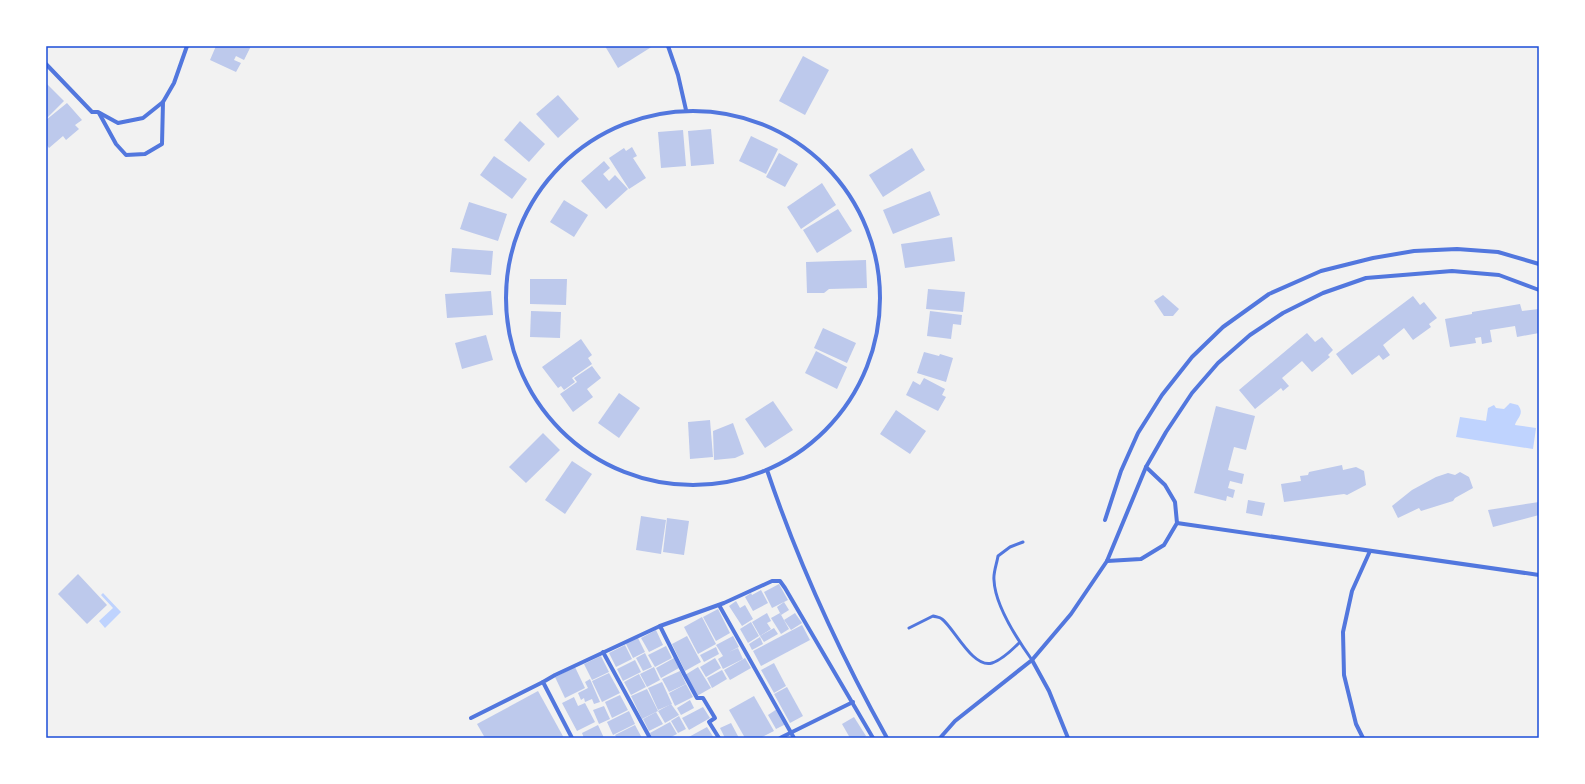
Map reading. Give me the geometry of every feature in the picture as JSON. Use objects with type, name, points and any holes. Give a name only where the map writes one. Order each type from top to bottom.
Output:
[{"type":"street","points":[[46,64],[92,112],[98,112],[118,123],[143,118],[163,102],[174,83],[187,46]]},
{"type":"street","points":[[668,46],[678,74],[686,110]]},
{"type":"street","points":[[98,112],[116,144],[126,155],[145,154],[162,144],[164,124],[163,102]]},
{"type":"street","points":[[686,110],[727,113],[748,118],[767,125],[803,146],[834,173],[858,207],[867,226],[873,246],[879,280],[880,307],[878,328],[873,348],[860,380],[846,405],[819,436],[791,457],[767,470],[740,479],[711,484],[683,485],[654,481],[627,474],[601,462],[577,446],[556,427],[538,405],[523,380],[511,346],[507,325],[505,297],[507,268],[514,241],[522,221],[540,189],[563,162],[580,148],[604,133],[630,121],[658,114],[686,110]]},
{"type":"street","points":[[1105,520],[1121,471],[1138,433],[1162,396],[1192,357],[1223,326],[1269,294],[1321,271],[1373,258],[1414,251],[1457,249],[1498,252],[1539,264]]},
{"type":"street","points":[[940,738],[955,721],[1032,660],[1071,614],[1107,561],[1146,467],[1166,432],[1192,393],[1218,363],[1257,330],[1283,313],[1323,293],[1366,278],[1452,271],[1498,275],[1539,290]]},
{"type":"street","points":[[1107,561],[1141,559],[1164,545],[1176,523],[1175,502],[1165,485],[1146,467]]},
{"type":"street","points":[[767,470],[783,518],[823,612],[857,683],[887,738]]},
{"type":"street","points":[[1176,523],[1539,575]]},
{"type":"street","points":[[1363,738],[1356,724],[1344,675],[1343,632],[1352,591],[1370,551]]},
{"type":"street","points":[[471,718],[603,652],[660,626],[719,605],[772,581],[780,581],[873,738]]},
{"type":"street","points":[[719,605],[794,738]]},
{"type":"street","points":[[660,626],[697,698],[703,698],[715,718],[709,722],[719,738]]},
{"type":"street","points":[[603,652],[650,738]]},
{"type":"street","points":[[1032,660],[1049,692],[1068,738]]},
{"type":"street","points":[[543,682],[572,738]]},
{"type":"street","points":[[780,738],[853,702]]},
{"type":"lane","points":[[1023,542],[1010,547],[998,556],[994,580],[999,603],[1019,643],[1032,660]]},
{"type":"lane","points":[[909,628],[933,616],[942,618],[972,654],[984,663],[991,664],[1007,654],[1019,643]]},
{"type":"water","points":[[1510,403],[1518,405],[1521,411],[1515,425],[1536,428],[1533,449],[1456,437],[1460,417],[1486,421],[1488,408],[1494,405],[1496,408],[1504,409]]},
{"type":"water","points":[[103,593],[121,612],[105,628],[99,621],[113,608],[101,595]]},
{"type":"building","points":[[216,46],[251,46],[244,60],[236,56],[234,60],[241,63],[236,72],[210,60]]},
{"type":"building","points":[[605,46],[653,46],[618,68]]},
{"type":"building","points":[[803,56],[829,70],[805,115],[779,101]]},
{"type":"building","points":[[46,83],[64,101],[46,119]]},
{"type":"building","points":[[558,95],[579,119],[558,138],[536,114]]},
{"type":"building","points":[[67,103],[82,120],[75,125],[79,129],[66,140],[63,136],[49,148],[46,144],[46,120]]},
{"type":"building","points":[[520,121],[545,144],[529,162],[504,140]]},
{"type":"building","points":[[711,129],[714,164],[691,166],[688,131]]},
{"type":"building","points":[[683,130],[686,166],[661,168],[658,132]]},
{"type":"building","points":[[751,136],[778,149],[766,174],[739,161]]},
{"type":"building","points":[[632,147],[637,156],[633,158],[646,178],[629,189],[609,158],[624,148],[626,151]]},
{"type":"building","points":[[912,148],[925,170],[883,197],[869,175]]},
{"type":"building","points":[[779,153],[798,164],[785,187],[766,177]]},
{"type":"building","points":[[494,156],[527,179],[512,199],[480,175]]},
{"type":"building","points":[[604,161],[610,168],[603,174],[609,181],[615,175],[628,189],[606,209],[581,181]]},
{"type":"building","points":[[822,183],[836,205],[801,229],[787,207]]},
{"type":"building","points":[[930,191],[940,215],[893,234],[883,210]]},
{"type":"building","points":[[564,200],[588,215],[574,237],[550,222]]},
{"type":"building","points":[[469,202],[507,214],[498,241],[460,229]]},
{"type":"building","points":[[838,209],[852,231],[817,253],[803,230]]},
{"type":"building","points":[[952,237],[955,261],[905,268],[901,244]]},
{"type":"building","points":[[452,248],[493,251],[491,275],[450,272]]},
{"type":"building","points":[[866,260],[867,288],[829,289],[824,293],[807,293],[806,262]]},
{"type":"building","points":[[530,279],[567,279],[566,305],[530,304]]},
{"type":"building","points":[[928,289],[965,292],[963,312],[926,309]]},
{"type":"building","points":[[491,291],[493,315],[447,318],[445,294]]},
{"type":"building","points":[[1163,295],[1179,309],[1173,316],[1164,316],[1154,301]]},
{"type":"building","points":[[1413,296],[1420,305],[1424,302],[1437,318],[1429,324],[1431,327],[1413,340],[1404,328],[1383,345],[1390,355],[1383,360],[1379,355],[1352,375],[1336,354]]},
{"type":"building","points":[[1520,304],[1522,311],[1539,309],[1539,333],[1517,337],[1515,326],[1490,330],[1492,342],[1482,344],[1481,337],[1475,338],[1476,343],[1450,347],[1445,319],[1472,314],[1472,312]]},
{"type":"building","points":[[531,311],[561,312],[560,338],[530,337]]},
{"type":"building","points":[[930,311],[962,315],[961,325],[953,324],[951,339],[927,336]]},
{"type":"building","points":[[823,328],[856,343],[847,363],[814,348]]},
{"type":"building","points":[[1307,333],[1315,342],[1322,337],[1333,350],[1328,355],[1330,357],[1312,372],[1302,361],[1282,378],[1289,386],[1283,391],[1281,388],[1255,409],[1239,390]]},
{"type":"building","points":[[486,335],[493,360],[462,369],[455,343]]},
{"type":"building","points":[[581,339],[592,355],[588,358],[592,364],[572,378],[575,382],[564,390],[561,386],[558,388],[542,367]]},
{"type":"building","points":[[816,351],[847,367],[837,389],[805,373]]},
{"type":"building","points":[[924,352],[939,356],[940,354],[953,358],[946,382],[917,373]]},
{"type":"building","points":[[592,366],[601,378],[587,389],[593,397],[573,412],[560,394],[577,382],[574,378]]},
{"type":"building","points":[[924,378],[945,389],[942,395],[946,397],[938,411],[906,395],[913,381],[920,385]]},
{"type":"building","points":[[619,393],[640,408],[619,438],[598,423]]},
{"type":"building","points":[[773,401],[793,430],[765,448],[745,419]]},
{"type":"building","points":[[1216,406],[1255,416],[1246,450],[1234,447],[1228,470],[1244,474],[1242,484],[1230,481],[1228,488],[1235,490],[1233,498],[1227,496],[1226,501],[1194,493]]},
{"type":"building","points":[[896,410],[926,431],[910,454],[880,434]]},
{"type":"building","points":[[710,420],[713,457],[690,459],[688,422]]},
{"type":"building","points":[[733,423],[744,454],[735,458],[714,460],[713,431]]},
{"type":"building","points":[[543,433],[560,450],[526,483],[509,467]]},
{"type":"building","points":[[572,461],[592,474],[565,514],[545,500]]},
{"type":"building","points":[[1342,465],[1343,470],[1356,467],[1364,471],[1366,485],[1347,495],[1344,494],[1284,502],[1281,484],[1301,481],[1300,476],[1308,475],[1309,472]]},
{"type":"building","points":[[1460,472],[1469,477],[1473,488],[1455,498],[1453,501],[1421,511],[1419,508],[1398,518],[1392,506],[1412,490],[1436,477],[1448,473],[1455,475]]},
{"type":"building","points":[[1248,500],[1265,503],[1262,516],[1246,513]]},
{"type":"building","points":[[1539,502],[1539,515],[1493,527],[1488,510]]},
{"type":"building","points":[[641,516],[666,520],[661,554],[636,550]]},
{"type":"building","points":[[667,518],[689,521],[684,555],[663,552]]},
{"type":"building","points":[[78,574],[107,605],[87,624],[58,594]]},
{"type":"building","points":[[779,584],[788,600],[772,608],[764,592]]},
{"type":"building","points":[[761,590],[768,603],[753,611],[745,597],[751,593],[752,595]]},
{"type":"building","points":[[736,601],[740,608],[745,605],[753,619],[742,626],[729,606]]},
{"type":"building","points":[[784,602],[789,610],[781,615],[777,607]]},
{"type":"building","points":[[718,609],[730,633],[716,641],[703,617]]},
{"type":"building","points":[[767,613],[771,621],[767,623],[771,629],[760,636],[752,622]]},
{"type":"building","points":[[780,613],[789,629],[781,634],[771,618]]},
{"type":"building","points":[[795,613],[802,623],[791,630],[784,620]]},
{"type":"building","points":[[702,617],[716,644],[698,654],[684,627]]},
{"type":"building","points":[[751,622],[759,636],[748,643],[740,629]]},
{"type":"building","points":[[802,625],[810,640],[761,666],[753,651]]},
{"type":"building","points":[[774,628],[778,634],[764,642],[760,636]]},
{"type":"building","points":[[656,630],[663,645],[649,652],[641,638]]},
{"type":"building","points":[[687,636],[701,662],[685,671],[672,644]]},
{"type":"building","points":[[733,636],[739,647],[729,652],[738,648],[743,659],[723,669],[718,659],[723,656],[716,645]]},
{"type":"building","points":[[760,637],[763,644],[752,650],[749,644]]},
{"type":"building","points":[[638,638],[645,652],[633,658],[626,644]]},
{"type":"building","points":[[625,645],[632,659],[616,667],[609,653]]},
{"type":"building","points":[[666,646],[672,658],[655,667],[648,655]]},
{"type":"building","points":[[716,647],[719,654],[704,662],[700,655]]},
{"type":"building","points":[[645,653],[652,667],[643,671],[636,658]]},
{"type":"building","points":[[601,656],[609,672],[592,680],[584,664]]},
{"type":"building","points":[[674,658],[679,668],[661,678],[656,668]]},
{"type":"building","points":[[715,658],[721,668],[706,677],[700,667]]},
{"type":"building","points":[[745,658],[751,668],[730,680],[724,670]]},
{"type":"building","points":[[635,660],[641,672],[623,681],[617,669]]},
{"type":"building","points":[[774,663],[786,686],[774,693],[761,670]]},
{"type":"building","points":[[575,667],[585,688],[565,698],[555,677]]},
{"type":"building","points":[[654,667],[660,680],[647,687],[640,674]]},
{"type":"building","points":[[698,667],[711,688],[697,696],[685,675]]},
{"type":"building","points":[[722,670],[727,679],[712,688],[707,678]]},
{"type":"building","points":[[680,671],[686,684],[669,692],[662,679]]},
{"type":"building","points":[[609,673],[620,693],[602,702],[592,681]]},
{"type":"building","points":[[639,674],[646,687],[631,695],[624,682]]},
{"type":"building","points":[[590,679],[600,702],[594,704],[592,699],[585,702],[584,698],[581,700],[578,693],[588,688],[585,682]]},
{"type":"building","points":[[662,682],[672,704],[658,710],[648,688]]},
{"type":"building","points":[[686,684],[693,697],[675,706],[669,693]]},
{"type":"building","points":[[787,687],[803,716],[790,723],[774,694]]},
{"type":"building","points":[[647,689],[658,711],[642,719],[631,696]]},
{"type":"building","points":[[538,691],[564,738],[485,738],[477,724]]},
{"type":"building","points":[[620,695],[628,710],[612,718],[605,702]]},
{"type":"building","points":[[754,696],[774,731],[760,738],[745,738],[729,710]]},
{"type":"building","points":[[574,697],[578,706],[585,703],[595,722],[577,731],[562,703]]},
{"type":"building","points":[[690,700],[694,708],[681,715],[677,708]]},
{"type":"building","points":[[671,704],[679,715],[665,723],[658,711]]},
{"type":"building","points":[[604,706],[610,719],[599,724],[593,710]]},
{"type":"building","points":[[703,707],[710,718],[689,730],[682,718]]},
{"type":"building","points":[[777,709],[786,724],[776,729],[768,715]]},
{"type":"building","points":[[629,711],[635,724],[613,735],[607,722]]},
{"type":"building","points":[[656,712],[663,724],[649,731],[643,719]]},
{"type":"building","points":[[679,716],[686,729],[678,733],[671,721]]},
{"type":"building","points":[[854,717],[866,736],[863,738],[850,738],[842,724]]},
{"type":"building","points":[[670,722],[677,734],[669,738],[652,738],[650,733]]},
{"type":"building","points":[[731,723],[739,738],[725,738],[720,728]]},
{"type":"building","points":[[598,725],[604,738],[584,738],[582,733]]},
{"type":"building","points":[[635,725],[642,738],[617,738],[615,735]]},
{"type":"building","points":[[707,727],[714,738],[687,738]]}]
